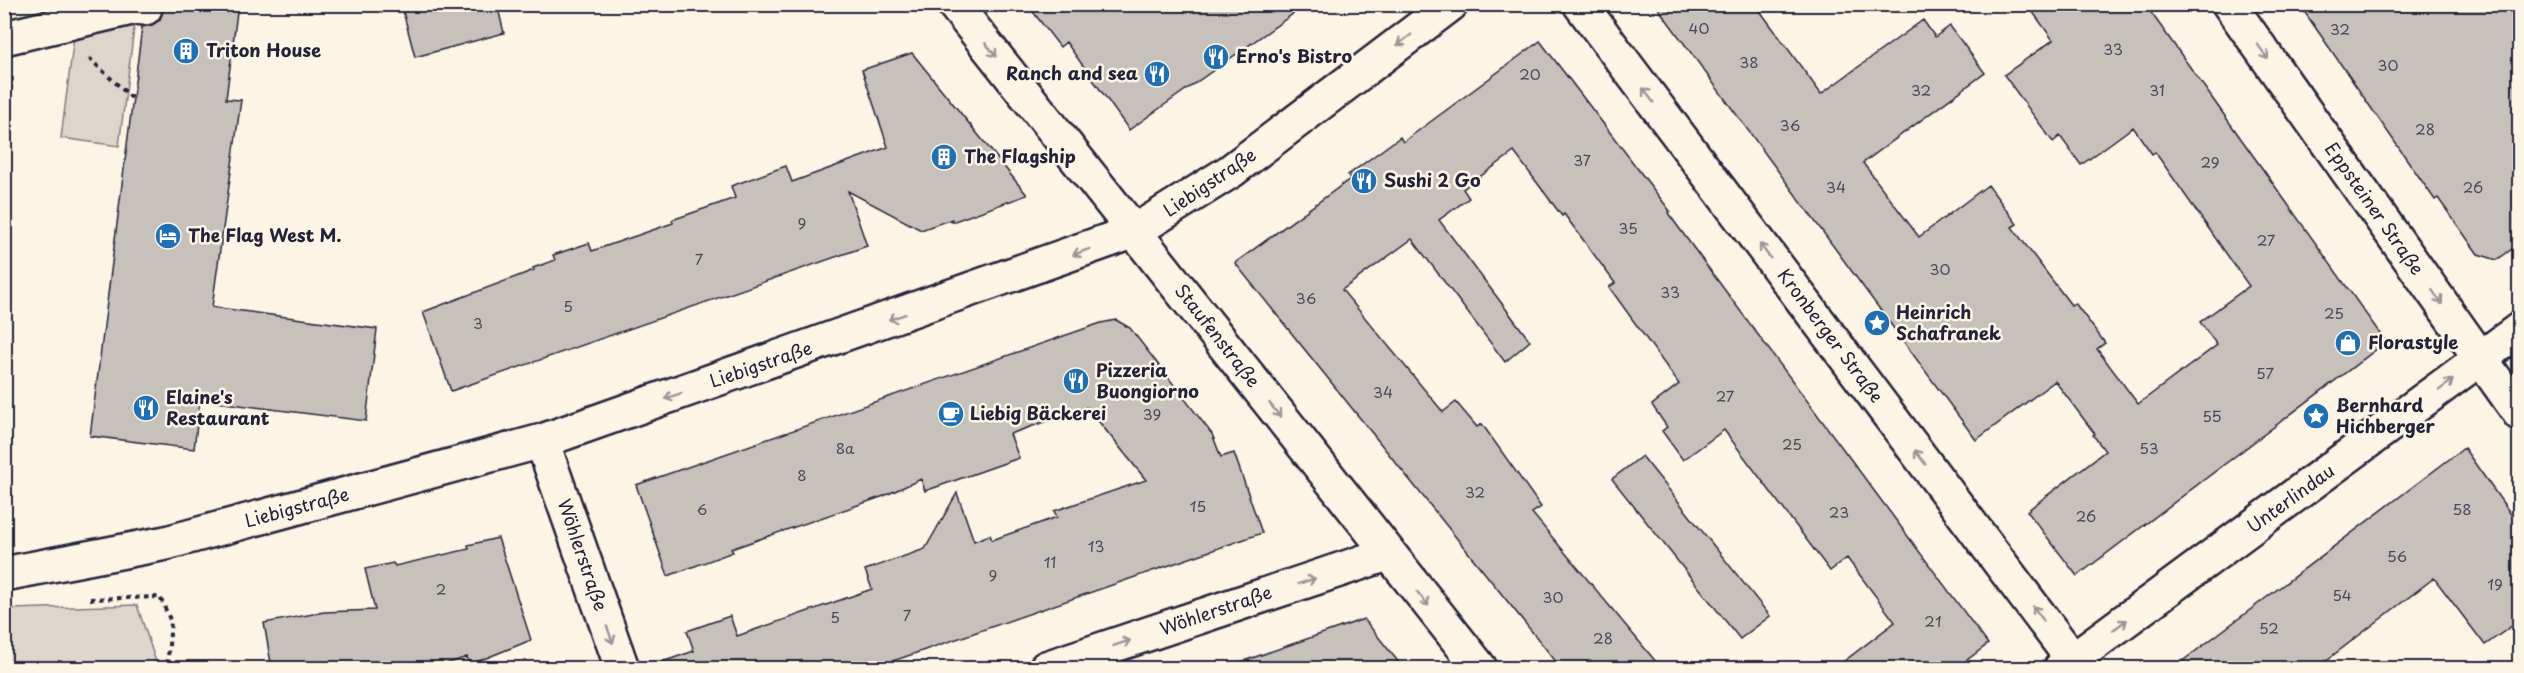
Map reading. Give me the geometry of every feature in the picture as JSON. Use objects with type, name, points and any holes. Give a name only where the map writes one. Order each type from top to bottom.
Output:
[{"type":"street","name":"Staufenstraße","points":[[954,4],[1135,231],[1386,554],[1480,669]]},
{"type":"street","name":"Liebigstraße","points":[[4,574],[166,543],[542,441],[1135,231],[1231,171],[1451,4]]},
{"type":"street","name":"Kronberger Straße","points":[[1580,4],[2071,666]]},
{"type":"street","name":"Eppsteiner Straße","points":[[2229,4],[2520,414]]},
{"type":"street","points":[[4,38],[137,7]]},
{"type":"street","name":"Unterlindau","points":[[2071,666],[2520,329]]},
{"type":"street","name":"Wöhlerstraße","points":[[542,441],[622,669]]},
{"type":"street","name":"Wöhlerstraße","points":[[1046,669],[1386,554]]},
{"type":"path","points":[[54,25],[134,100]]},
{"type":"path","points":[[88,599],[160,597],[171,622],[167,669]]},
{"type":"shaded area","points":[[78,5],[137,5],[119,146],[61,138]]},
{"type":"shaded area","points":[[137,605],[158,668],[5,668],[5,628],[12,609]]},
{"type":"building","name":"The Flag West M.","points":[[163,4],[238,4],[226,99],[241,100],[212,307],[377,329],[366,421],[200,400],[194,449],[90,436],[142,27],[160,20]]},
{"type":"building","points":[[401,4],[497,4],[504,33],[415,57]]},
{"type":"building","points":[[1027,4],[1307,4],[1129,130],[1066,42],[1060,47]]},
{"type":"building","points":[[1655,4],[1755,4],[1821,94],[1923,20],[1935,37],[1950,26],[1985,73],[1863,163],[1919,237],[1988,185],[2017,224],[2012,227],[2071,305],[2075,303],[2105,343],[2097,349],[2138,404],[2217,345],[2200,322],[2249,286],[2155,152],[2152,154],[2133,127],[2081,165],[2060,136],[2053,142],[2004,75],[2053,40],[2027,4],[2145,4],[2386,342],[2077,576],[2027,511],[2105,451],[2093,435],[2095,434],[2055,381],[1976,440]]},
{"type":"building","points":[[2299,4],[2520,4],[2520,243],[2497,260],[2478,254],[2438,198],[2435,200]]},
{"type":"building","points":[[1540,41],[1670,211],[1668,213],[1701,258],[1988,644],[1955,669],[1834,669],[1895,622],[1847,558],[1830,571],[1724,430],[1683,460],[1662,431],[1667,427],[1652,405],[1679,384],[1609,287],[1615,283],[1514,152],[1463,189],[1469,198],[1439,220],[1530,341],[1505,362],[1412,239],[1342,290],[1443,412],[1456,402],[1477,427],[1482,424],[1541,507],[1532,513],[1662,669],[1562,669],[1235,263],[1350,179],[1348,175],[1400,137],[1403,142]]},
{"type":"building","points":[[912,53],[1027,195],[952,222],[952,219],[921,230],[848,191],[867,246],[451,391],[423,312],[534,270],[533,268],[555,260],[553,255],[589,243],[592,251],[673,223],[672,220],[735,198],[731,186],[786,166],[792,182],[888,147],[862,70]]},
{"type":"building","points":[[1116,320],[1130,328],[1212,434],[1221,457],[1234,453],[1262,533],[870,669],[660,669],[659,663],[694,651],[687,631],[730,616],[737,636],[872,589],[865,570],[925,549],[957,493],[974,541],[990,535],[992,540],[1057,517],[1054,511],[1146,480],[1087,407],[1010,434],[1019,458],[925,491],[921,479],[884,496],[731,549],[733,552],[668,576],[636,485],[1101,323]]},
{"type":"building","points":[[2464,448],[2520,527],[2520,620],[2485,645],[2434,578],[2315,669],[2172,669]]},
{"type":"building","points":[[1642,456],[1770,616],[1740,639],[1612,479]]},
{"type":"building","points":[[498,538],[531,640],[469,665],[467,657],[431,669],[272,669],[264,623],[324,612],[375,610],[365,569],[393,563],[395,566],[469,549],[468,545]]},
{"type":"building","points":[[1364,619],[1404,669],[1236,669],[1235,664]]},
{"type":"place","name":"Triton House","points":[[186,51]]},
{"type":"place","name":"Erno's Bistro","points":[[1216,57]]},
{"type":"place","name":"Ranch and sea","points":[[1157,74]]},
{"type":"place","name":"The Flagship","points":[[944,157]]},
{"type":"place","name":"Sushi 2 Go","points":[[1364,181]]},
{"type":"place","name":"The Flag West M.","points":[[168,236]]},
{"type":"place","name":"Heinrich Schafranek","points":[[1877,323]]},
{"type":"place","name":"Florastyle","points":[[2348,343]]},
{"type":"place","name":"Pizzeria Buongiorno","points":[[1076,381]]},
{"type":"place","name":"Elaine's Restaurant","points":[[146,408]]},
{"type":"place","name":"Liebig Bäckerei","points":[[951,414]]},
{"type":"place","name":"Bernhard Hichberger","points":[[2316,416]]}]
